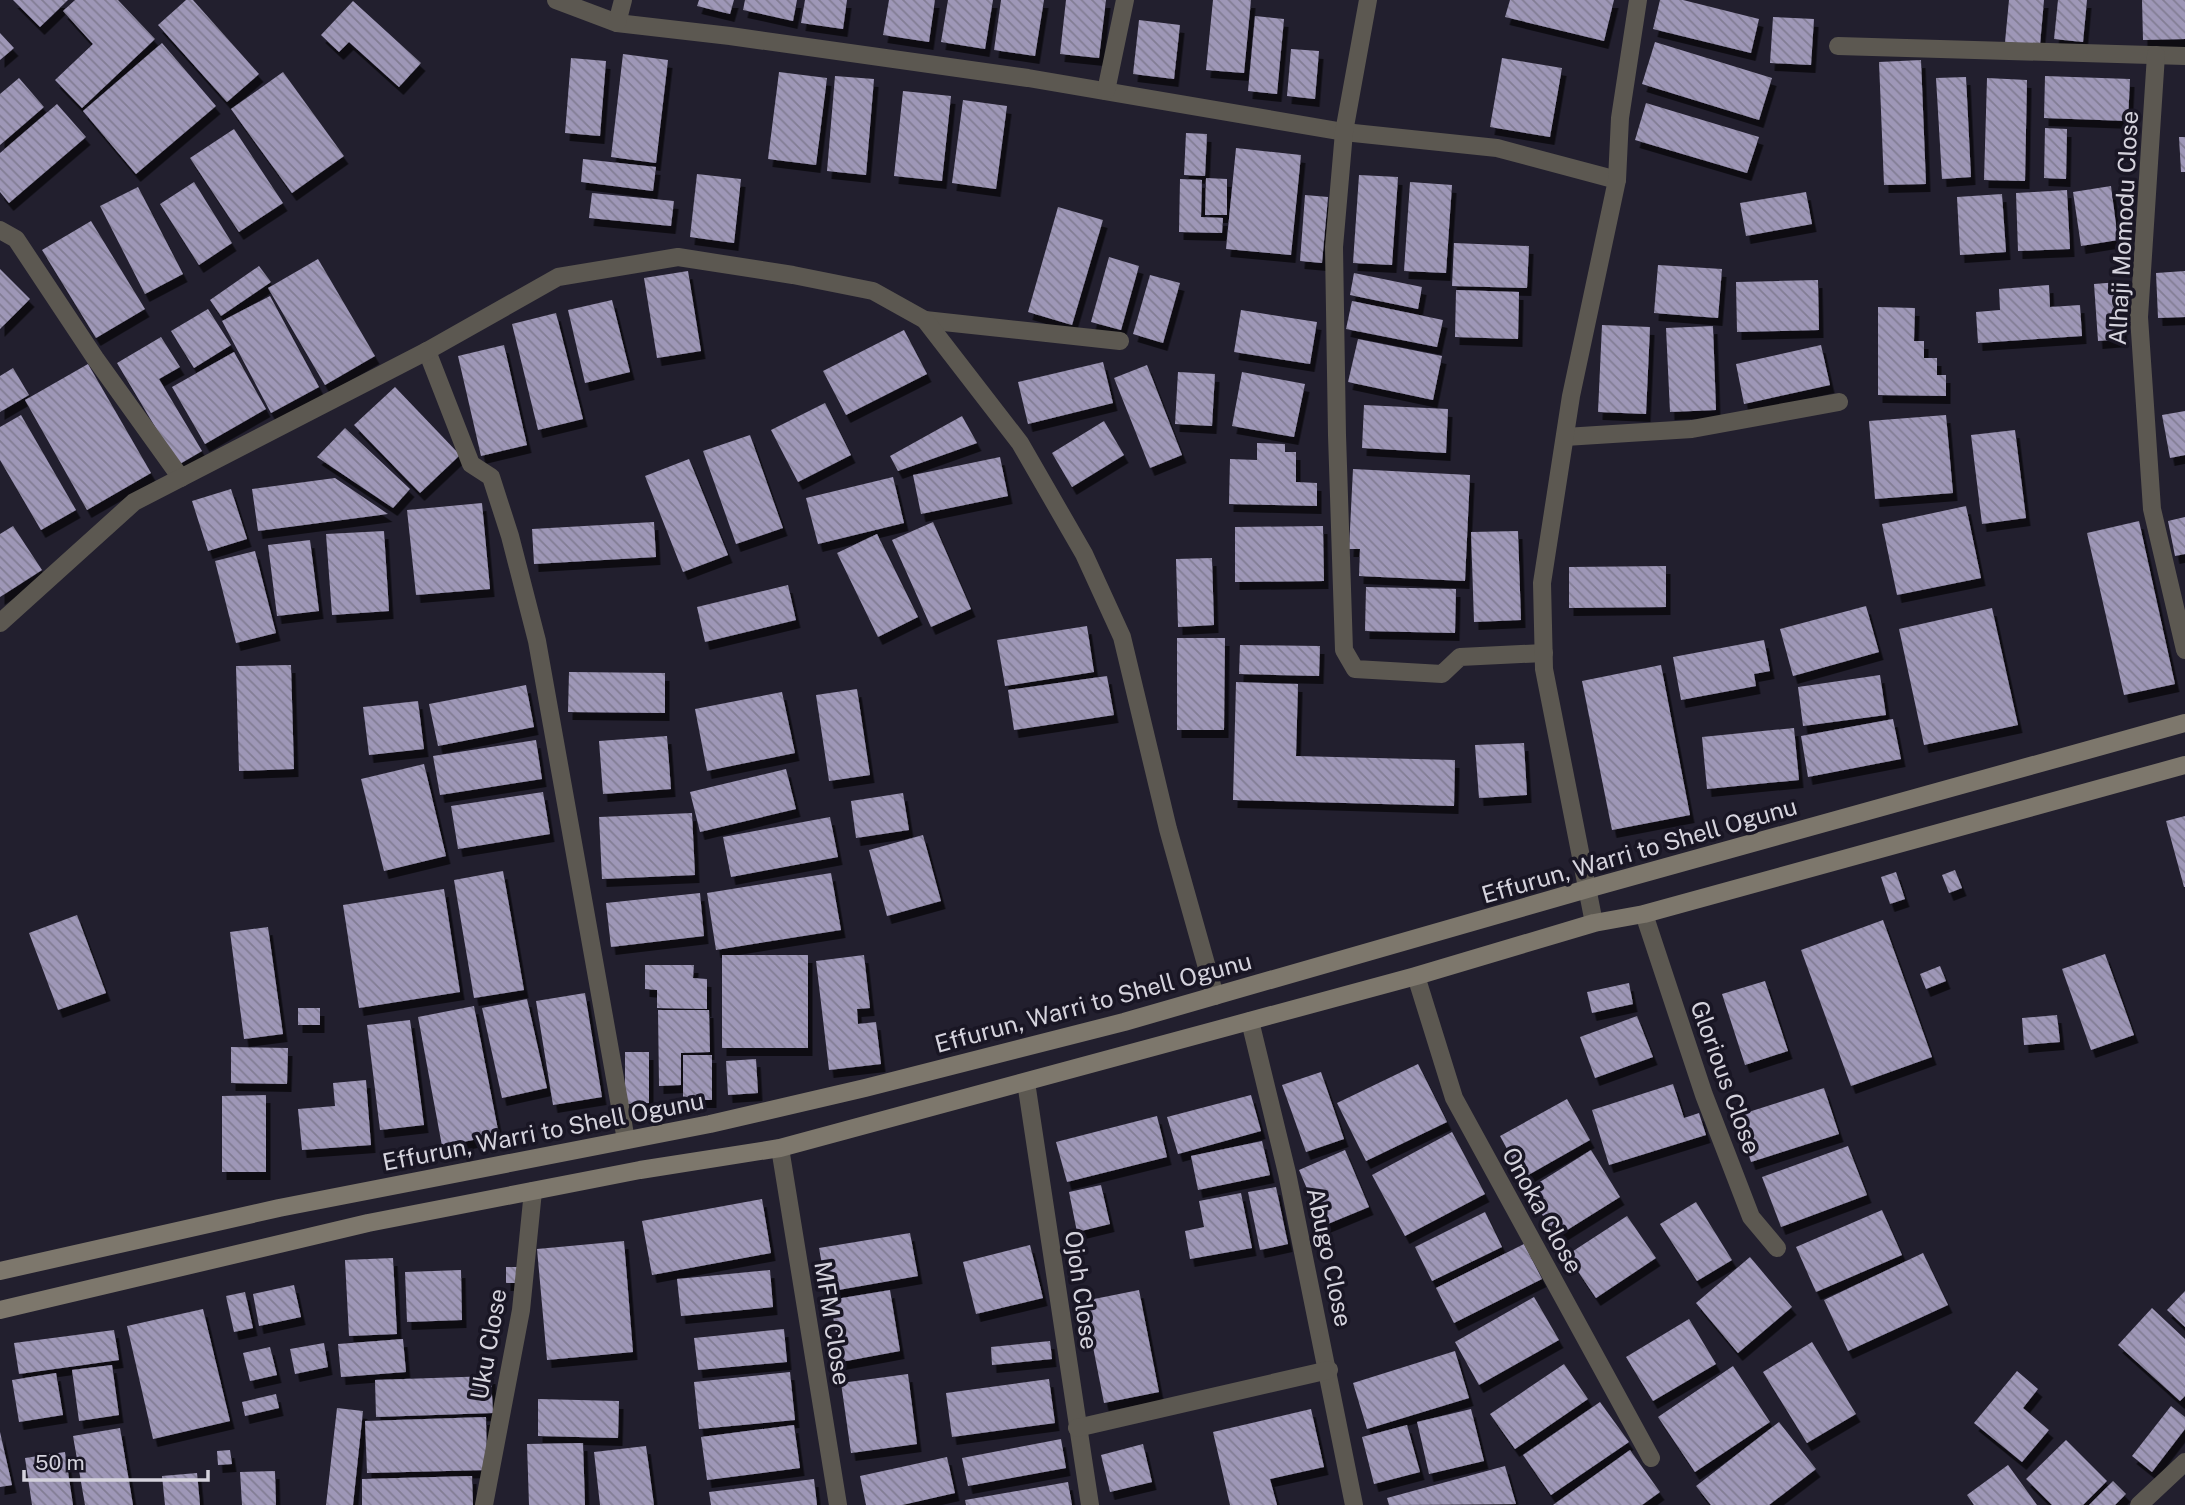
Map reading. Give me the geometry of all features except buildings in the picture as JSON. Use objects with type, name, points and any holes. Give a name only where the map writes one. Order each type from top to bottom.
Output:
[{"type":"main road","name":"Effurun, Warri to Shell Ogunu","points":[[0,1271],[279,1208],[710,1124],[865,1088],[1124,1022],[1587,889],[2185,723]]},
{"type":"main road","points":[[0,1310],[368,1223],[640,1170],[780,1148],[1416,976],[1594,923],[1644,914],[2185,765]]},
{"type":"street","points":[[556,0],[617,23],[730,36],[1106,91],[1344,132],[1497,148],[1616,180]]},
{"type":"street","points":[[617,23],[623,0]]},
{"type":"street","points":[[1106,91],[1125,0]]},
{"type":"street","points":[[1368,0],[1344,132],[1334,247],[1344,650],[1355,669],[1442,674],[1460,657],[1544,653]]},
{"type":"street","points":[[1594,923],[1544,669],[1542,583],[1565,437],[1616,180],[1620,118],[1637,0]]},
{"type":"street","points":[[1838,46],[2185,56]]},
{"type":"street","name":"Alhaji Momodu Close","points":[[2156,55],[2138,317],[2151,509],[2185,650]]},
{"type":"street","points":[[0,230],[16,239],[95,358],[181,478]]},
{"type":"street","points":[[0,623],[134,502],[427,351],[558,277],[678,257],[873,291],[925,320],[1120,341]]},
{"type":"street","points":[[925,320],[1020,443],[1084,554],[1122,638],[1168,829],[1215,996]]},
{"type":"street","points":[[427,351],[471,464],[491,477],[510,536],[537,641],[626,1140]]},
{"type":"street","points":[[1565,437],[1692,429],[1839,402]]},
{"type":"street","name":"Glorious Close","points":[[1644,914],[1704,1095],[1751,1217],[1777,1248]]},
{"type":"street","name":"Onoka Close","points":[[1416,976],[1454,1098],[1651,1458]]},
{"type":"street","name":"Abugo Close","points":[[1250,1021],[1287,1173],[1329,1370],[1354,1505]]},
{"type":"street","name":"Ojoh Close","points":[[1026,1082],[1090,1505]]},
{"type":"street","name":"MFM Close","points":[[780,1148],[838,1505]]},
{"type":"street","name":"Uku Close","points":[[484,1505],[521,1310],[533,1191]]},
{"type":"street","points":[[1077,1428],[1329,1370]]},
{"type":"street","points":[[2139,1505],[2185,1462]]}]
